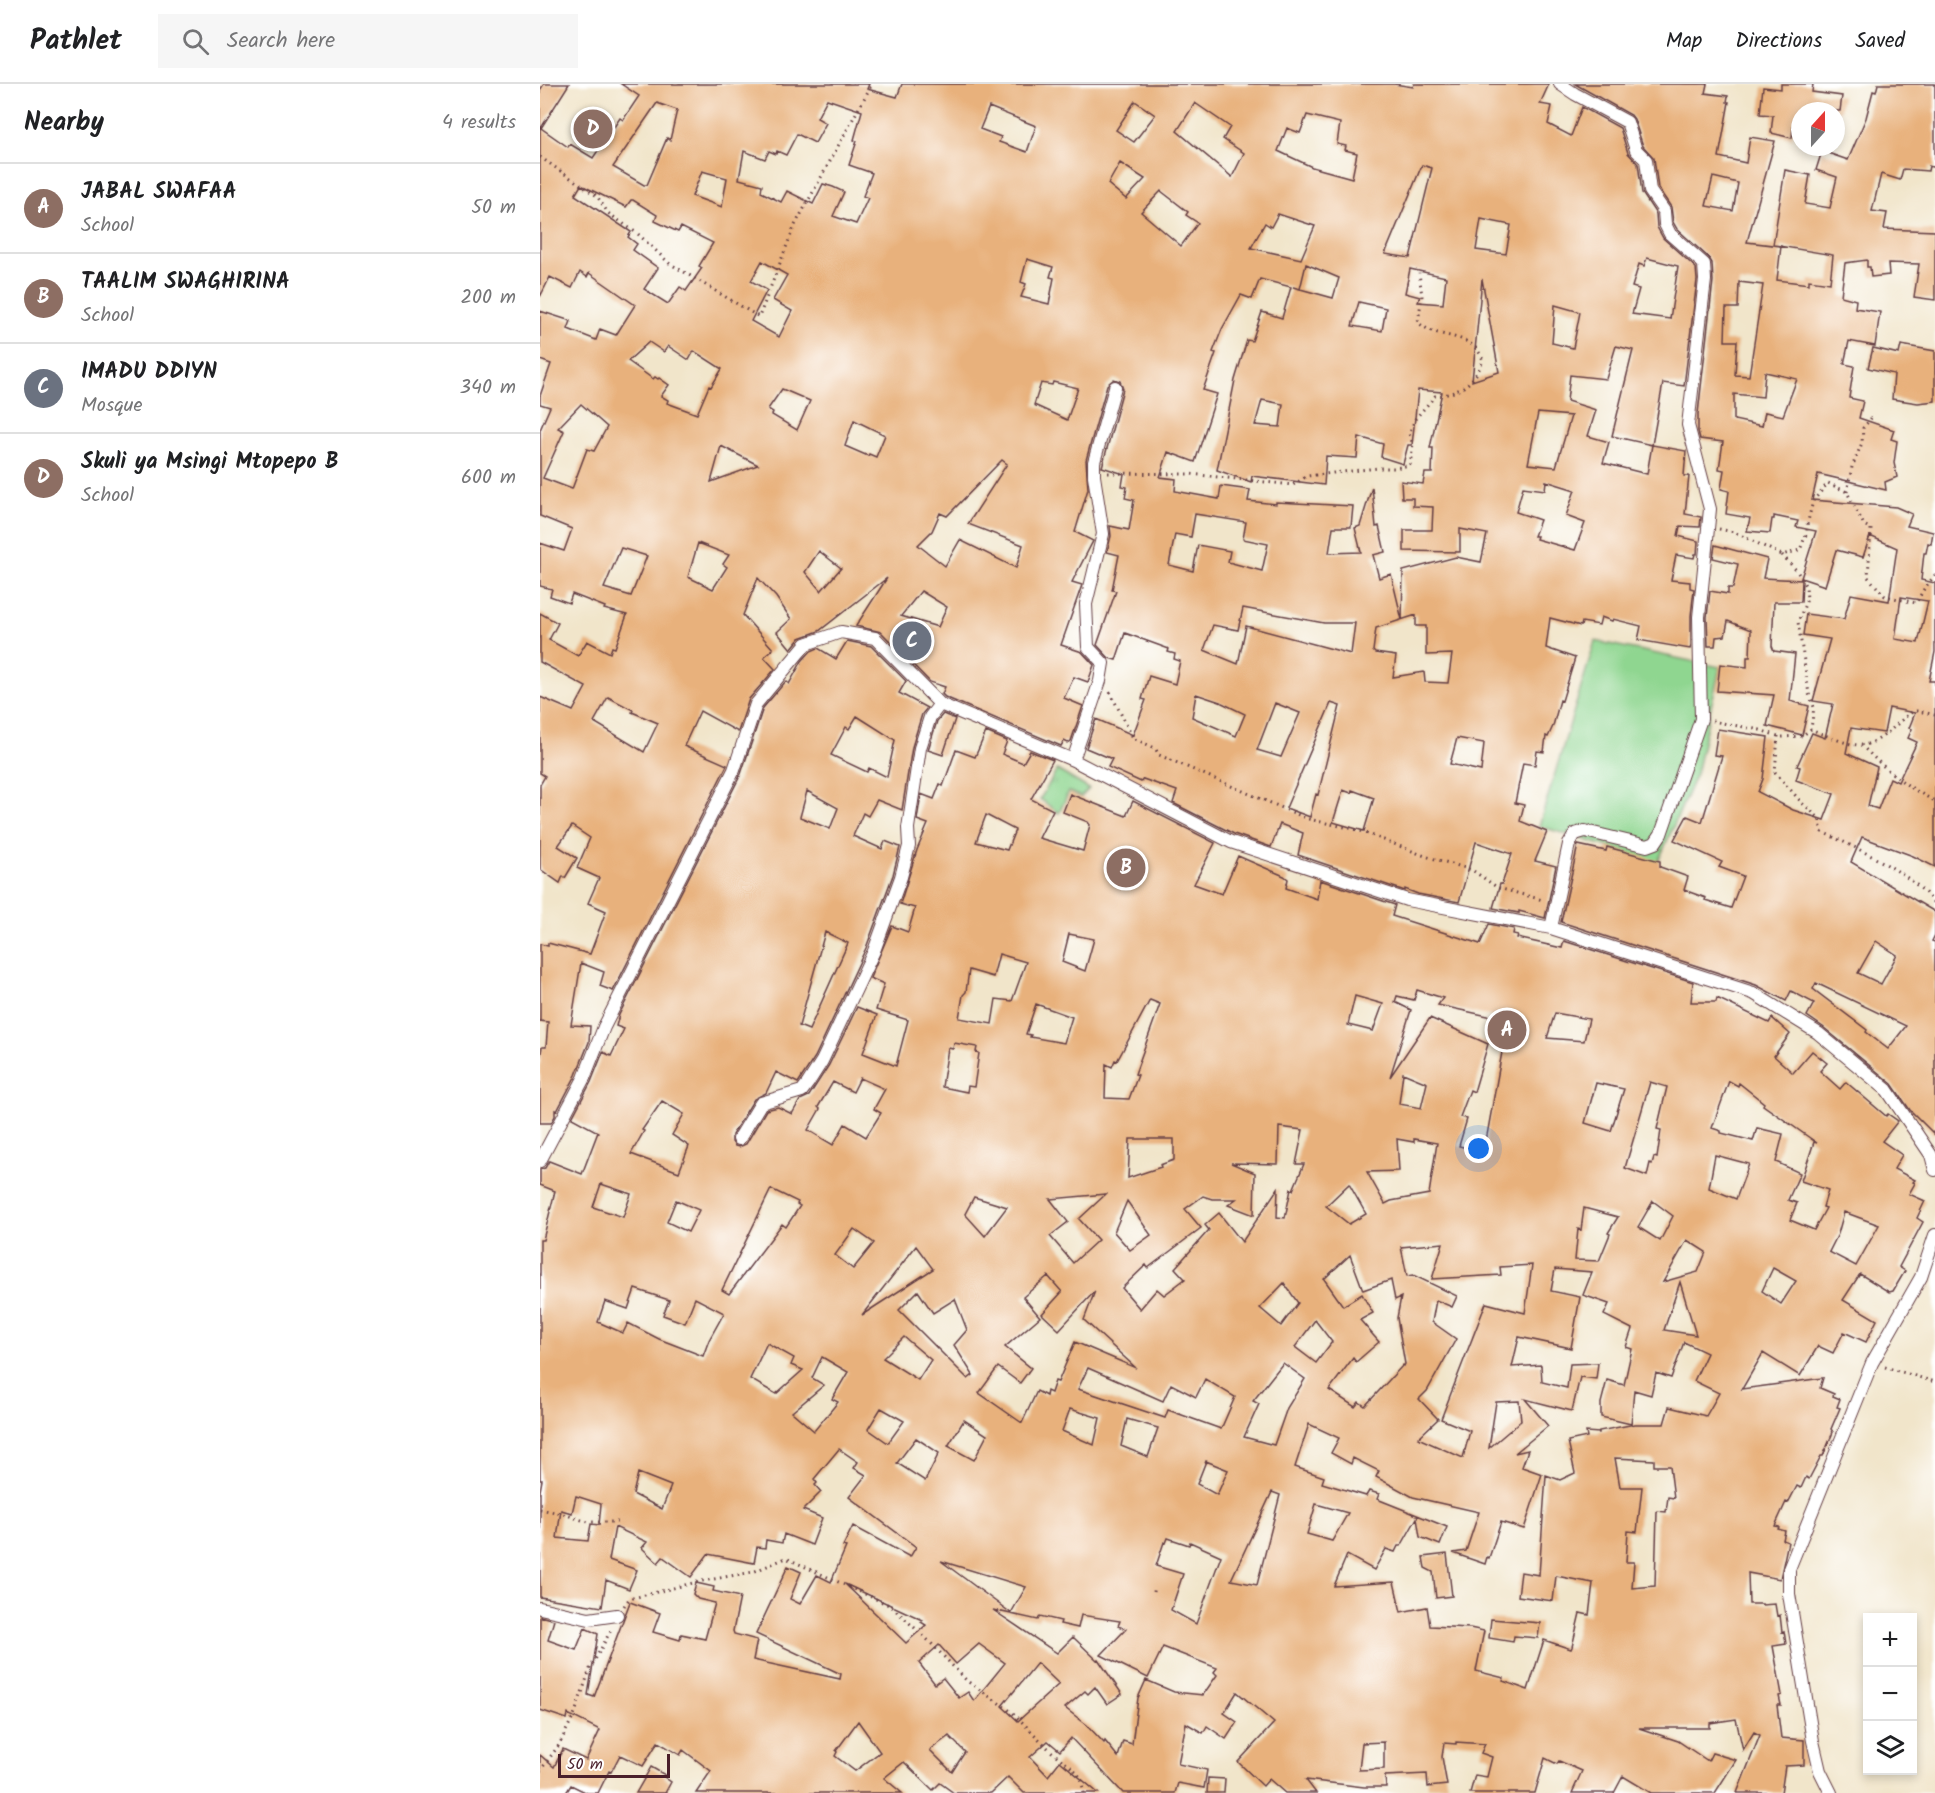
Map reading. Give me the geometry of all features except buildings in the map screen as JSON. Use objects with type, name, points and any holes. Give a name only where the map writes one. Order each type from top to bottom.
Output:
[{"type":"street","points":[[1551,928],[1569,844],[1575,834],[1585,831],[1647,846],[1655,843],[1661,834],[1701,719],[1699,618],[1710,509],[1688,425],[1705,279],[1704,264],[1670,234],[1665,224],[1664,211],[1650,190],[1646,160],[1636,150],[1627,122],[1560,84]]},
{"type":"street","points":[[1073,760],[1100,681],[1103,663],[1088,647],[1086,604],[1102,534],[1094,462],[1115,387]]},
{"type":"street","points":[[540,1161],[584,1078],[604,1027],[734,770],[756,704],[806,644],[841,632],[875,638],[940,705],[1073,760],[1231,842],[1407,900],[1551,928],[1753,993],[1818,1034],[1887,1090],[1931,1155],[1935,1170]]},
{"type":"street","points":[[739,1139],[761,1103],[802,1091],[822,1061],[874,951],[901,877],[909,846],[908,828],[920,748],[930,717],[940,705]]},
{"type":"street","points":[[1831,1793],[1820,1771],[1813,1741],[1789,1594],[1789,1569],[1872,1363],[1921,1277],[1935,1235]]},
{"type":"street","points":[[540,1608],[589,1619],[617,1615]]},
{"type":"path","points":[[540,157],[597,196],[608,213],[638,234],[669,263],[759,317],[795,227],[872,84]]},
{"type":"path","points":[[1094,476],[1109,473],[1190,474],[1293,485],[1307,476],[1410,465],[1413,444],[1409,434],[1415,419],[1435,396],[1447,395],[1468,384],[1479,373],[1483,360],[1479,349],[1465,340],[1425,329],[1418,322],[1422,296],[1419,273]]},
{"type":"path","points":[[1847,492],[1852,467],[1862,443],[1863,428],[1872,417]]},
{"type":"path","points":[[1782,555],[1800,550],[1807,532],[1813,501],[1828,483],[1847,492],[1864,525],[1871,529],[1868,577],[1885,596],[1916,603],[1935,575]]},
{"type":"path","points":[[1701,719],[1760,730],[1778,736],[1802,736],[1811,729],[1814,707],[1809,694],[1798,622],[1807,599],[1806,587],[1797,570],[1782,555],[1734,532],[1708,527]]},
{"type":"path","points":[[1102,670],[1113,700],[1133,738],[1155,748],[1159,756],[1308,819],[1358,830],[1425,856],[1472,870],[1498,888],[1557,904]]},
{"type":"path","points":[[1861,745],[1885,737],[1909,714],[1916,711],[1935,715]]},
{"type":"path","points":[[1811,729],[1828,737],[1861,745],[1890,774],[1914,791],[1935,801]]},
{"type":"path","points":[[1778,736],[1775,771],[1802,803],[1819,818],[1822,832],[1879,860],[1920,888],[1935,906]]},
{"type":"path","points":[[1872,1363],[1935,1382]]},
{"type":"path","points":[[540,1509],[560,1512],[588,1522],[617,1522]]},
{"type":"path","points":[[540,1771],[559,1744],[575,1713],[590,1669],[617,1615],[629,1599],[697,1582],[753,1572],[786,1558],[891,1606],[929,1641],[967,1682],[1012,1712],[1052,1752],[1077,1772],[1084,1793]]},
{"type":"path","points":[[1154,1592],[1155,1586]]},
{"type":"green space","points":[[1595,641],[1720,667],[1696,774],[1658,862],[1539,826]]},
{"type":"green space","points":[[1057,770],[1089,789],[1081,797],[1069,792],[1059,813],[1040,799]]},
{"type":"place","name":"Skuli ya Msingi Mtopepo B","points":[[593,129]]},
{"type":"place","name":"IMADU DDIYN","points":[[912,641]]},
{"type":"place","name":"TAALIM SWAGHIRINA","points":[[1126,868]]},
{"type":"place","name":"JABAL SWAFAA","points":[[1507,1030]]}]
